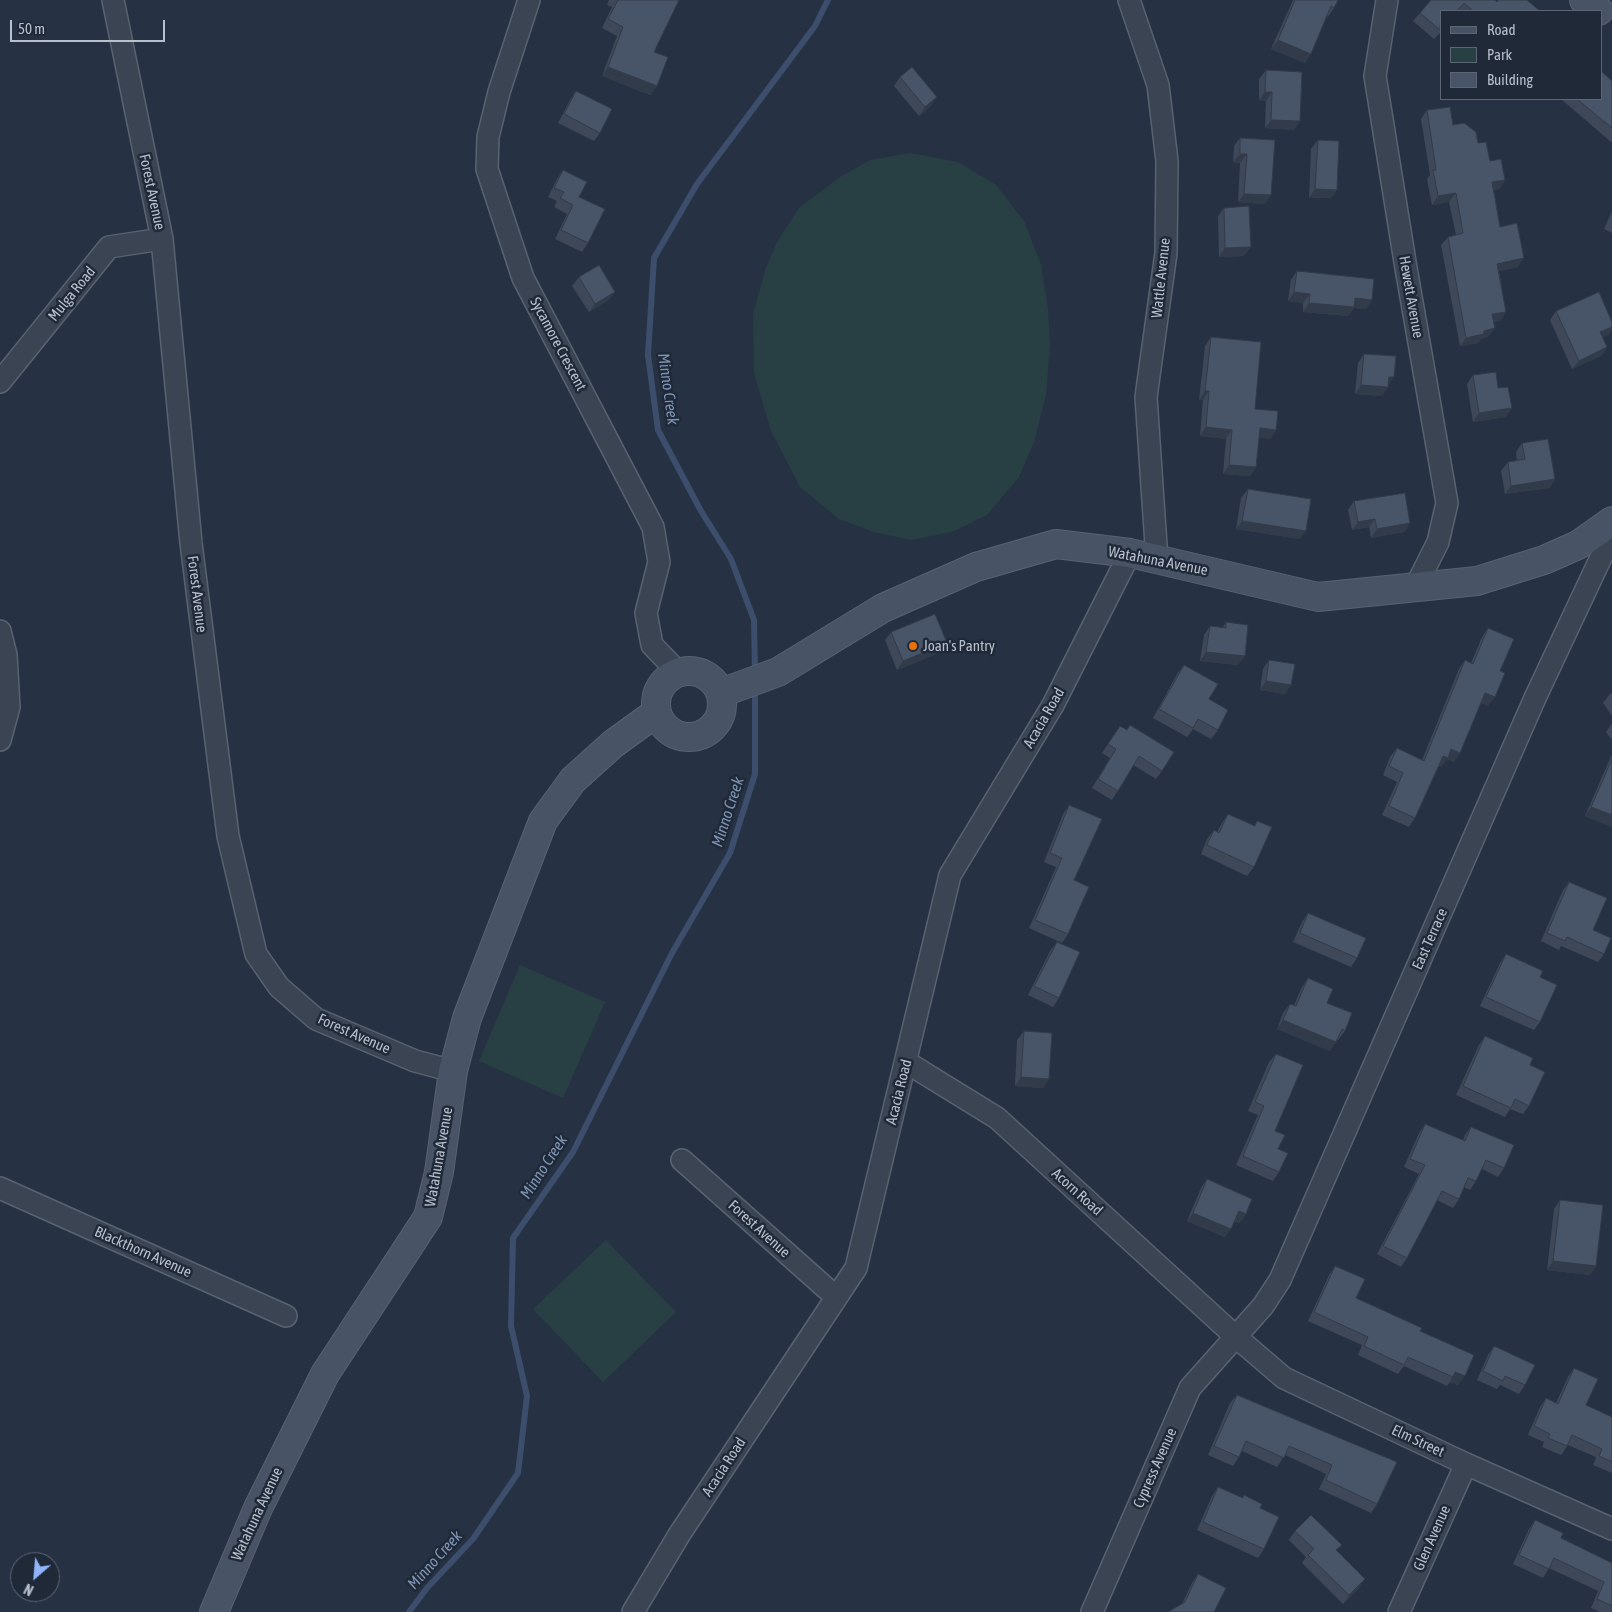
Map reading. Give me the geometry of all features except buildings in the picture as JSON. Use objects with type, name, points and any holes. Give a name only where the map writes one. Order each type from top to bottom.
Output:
[{"type":"street","name":"Forest Avenue","points":[[113,0],[162,239],[191,543],[228,836],[256,954],[279,987],[316,1019],[415,1061],[453,1071]]},
{"type":"street","name":"Sycamore Crescent","points":[[529,0],[509,58],[488,138],[487,169],[523,278],[653,527],[659,562],[646,613],[652,645],[678,672]]},
{"type":"street","name":"Wattle Avenue","points":[[1129,0],[1158,86],[1167,161],[1166,253],[1146,397],[1157,560]]},
{"type":"street","name":"Hewett Avenue","points":[[1387,0],[1375,76],[1447,503],[1438,542],[1415,588]]},
{"type":"street","points":[[1584,0],[1597,10]]},
{"type":"street","name":"Mulga Road","points":[[0,382],[109,247],[162,239]]},
{"type":"street","name":"Watahuna Avenue","points":[[731,690],[768,676],[883,608],[976,567],[1056,544],[1130,554],[1318,597],[1477,581],[1544,560],[1578,545],[1612,521]]},
{"type":"street","name":"East Terrace","points":[[1236,1336],[1263,1306],[1280,1280],[1535,698],[1612,534]]},
{"type":"street","name":"Acacia Road","points":[[633,1612],[679,1534],[856,1268],[950,875],[1053,705],[1130,554]]},
{"type":"street","points":[[0,631],[6,655],[9,707],[0,740]]},
{"type":"street","points":[[690,670],[701,673],[731,690],[714,726],[701,735],[690,737],[678,735],[668,729],[657,712],[656,701],[659,690],[666,680],[678,672],[690,670]]},
{"type":"street","name":"Watahuna Avenue","points":[[214,1612],[258,1508],[325,1374],[428,1217],[439,1172],[453,1071],[467,1018],[543,821],[573,780],[613,744],[657,712]]},
{"type":"street","name":"Acorn Road","points":[[906,1062],[996,1118],[1236,1336]]},
{"type":"street","name":"Forest Avenue","points":[[682,1160],[836,1297]]},
{"type":"street","name":"Blackthorn Avenue","points":[[0,1188],[286,1316]]},
{"type":"street","name":"Elm Street","points":[[1236,1336],[1284,1378],[1466,1464],[1612,1528]]},
{"type":"street","name":"Cypress Avenue","points":[[1092,1612],[1190,1388],[1236,1336]]},
{"type":"street","name":"Glen Avenue","points":[[1399,1612],[1466,1464]]},
{"type":"green space","points":[[910,153],[958,162],[996,185],[1024,221],[1041,265],[1048,309],[1050,346],[1046,395],[1034,442],[1019,477],[987,515],[952,532],[911,540],[874,532],[839,519],[800,487],[771,431],[754,373],[753,314],[766,268],[777,242],[799,208],[840,177],[870,160]]},
{"type":"green space","points":[[520,965],[605,1002],[563,1098],[479,1061]]},
{"type":"green space","points":[[606,1240],[676,1312],[603,1382],[533,1309]]},
{"type":"waterway","name":"Minno Creek","points":[[755,673],[754,620],[731,559],[701,511],[658,430],[648,355],[654,258],[697,184],[815,26],[828,0]]},
{"type":"waterway","name":"Minno Creek","points":[[409,1612],[427,1588],[473,1539],[518,1473],[527,1396],[511,1326],[513,1238],[573,1152],[672,953],[730,853],[755,774],[755,688]]},
{"type":"place","name":"Joan's Pantry","points":[[913,646]]}]
